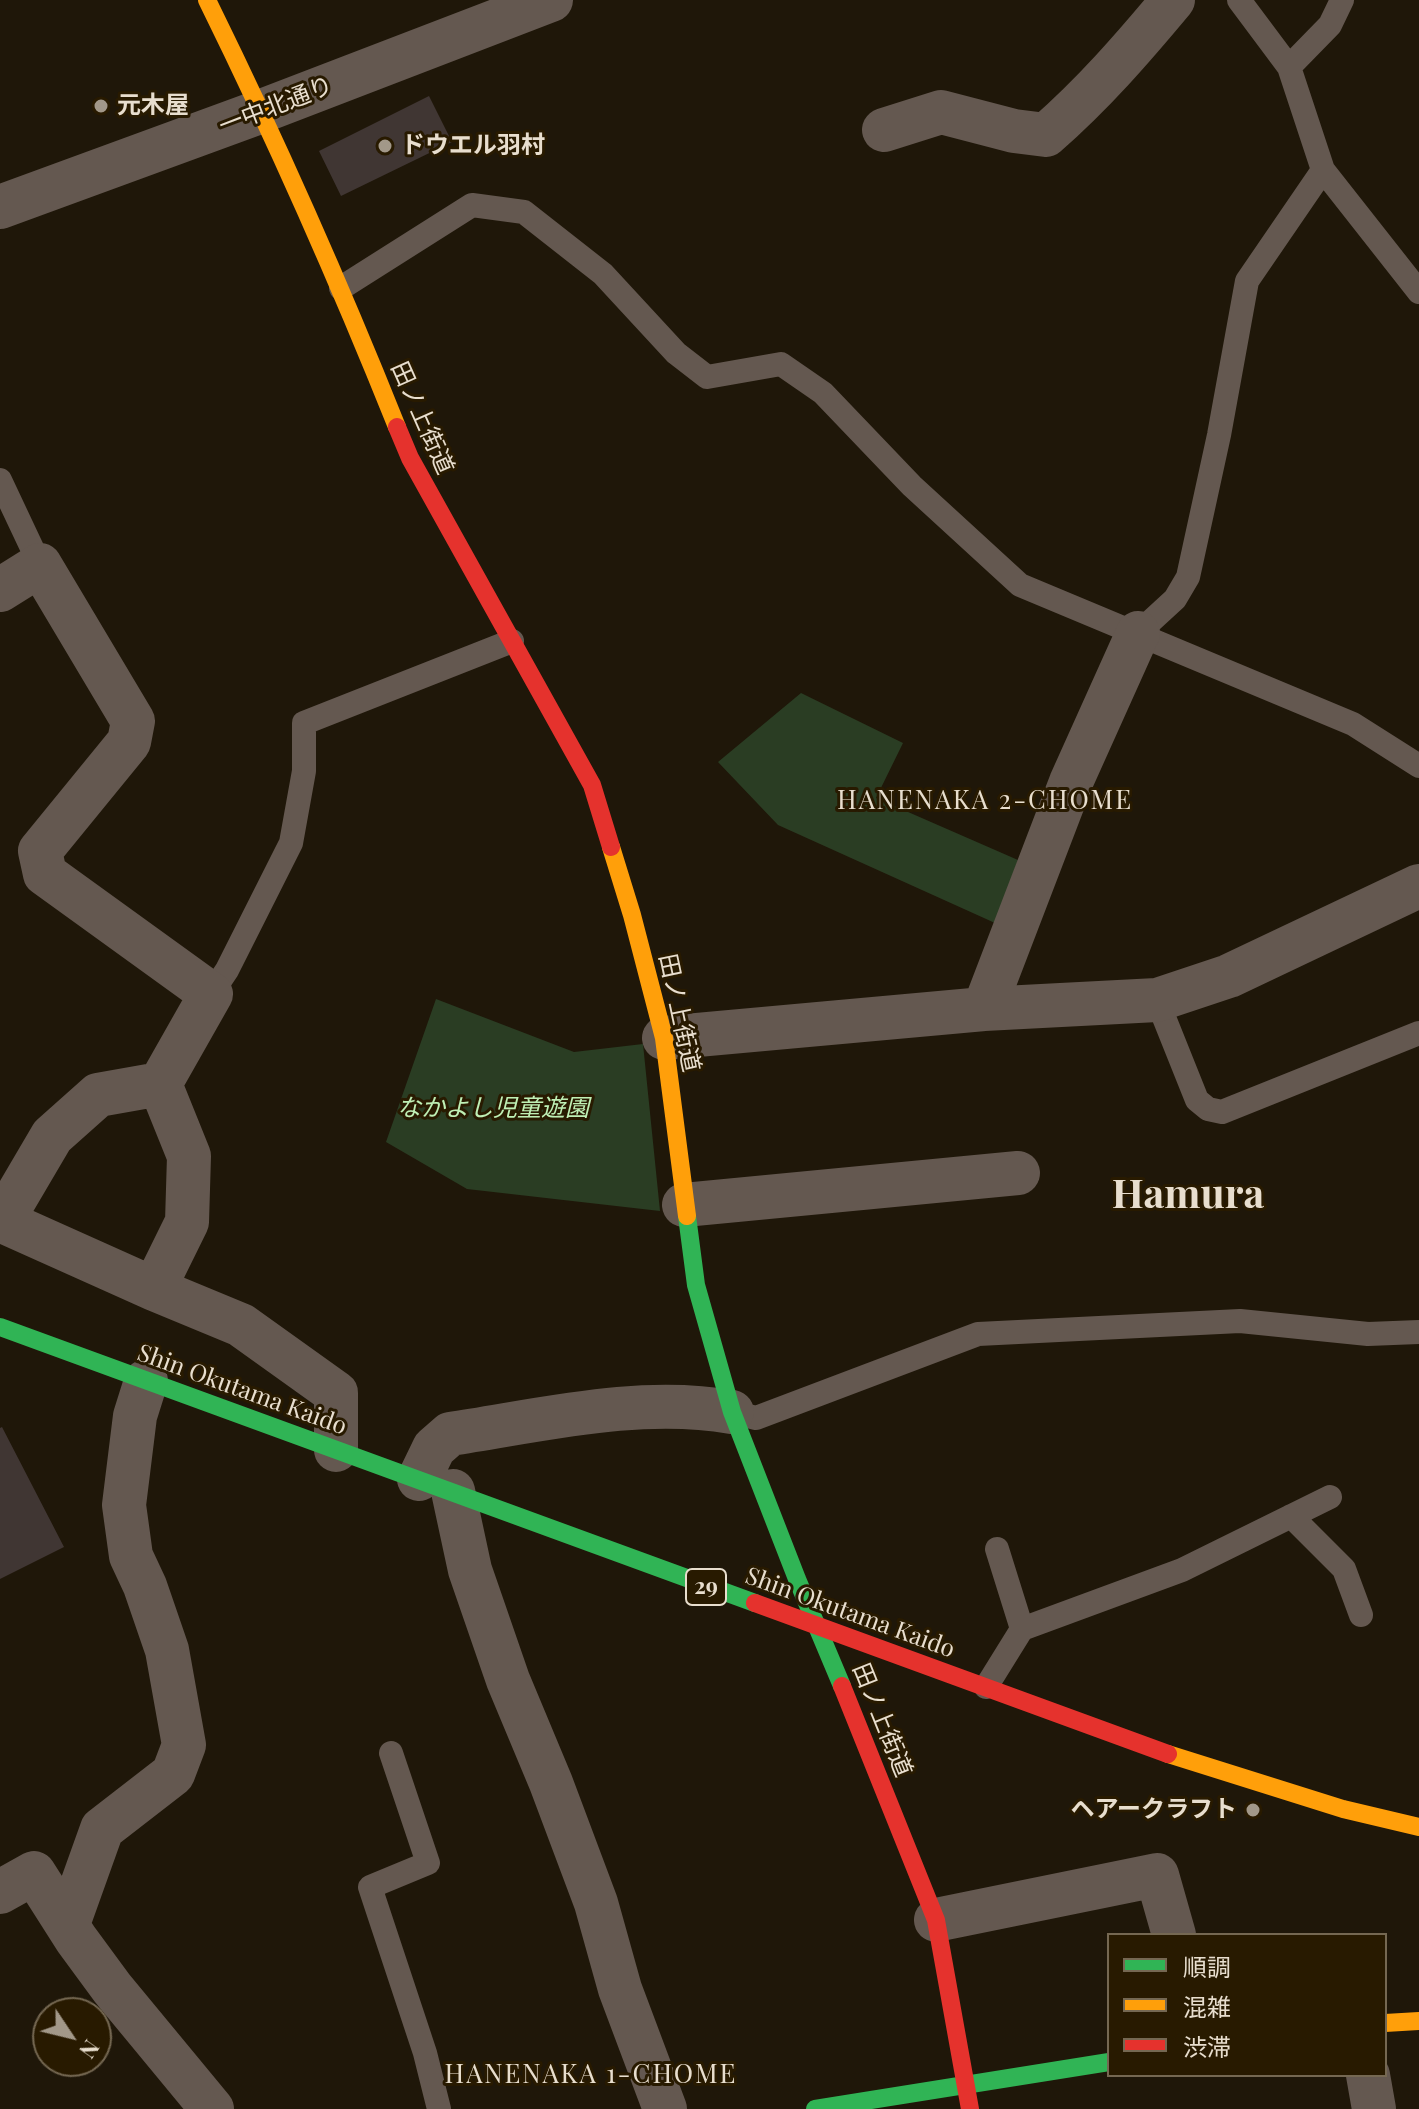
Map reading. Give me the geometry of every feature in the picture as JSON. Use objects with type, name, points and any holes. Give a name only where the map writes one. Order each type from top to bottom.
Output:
[{"type":"street","name":"田ノ上街道","points":[[207,0],[262,111],[341,288],[410,458],[592,785],[632,915],[664,1038],[696,1285],[732,1412],[936,1920],[970,2109]]},
{"type":"street","name":"一中北通り","points":[[0,207],[551,0]]},
{"type":"street","points":[[884,130],[941,112],[1014,131],[1046,135],[1124,58],[1173,0]]},
{"type":"street","points":[[0,590],[40,565],[133,721],[129,742],[40,851],[45,874],[211,994],[160,1084]]},
{"type":"street","points":[[984,1009],[1071,782],[1138,633]]},
{"type":"street","points":[[664,1038],[984,1009],[1157,1000],[1229,976],[1419,886]]},
{"type":"street","points":[[160,1084],[98,1095],[52,1136],[1,1221],[241,1325],[336,1393],[336,1450]]},
{"type":"street","points":[[154,1289],[187,1222],[189,1156],[160,1084]]},
{"type":"street","points":[[684,1205],[1018,1173]]},
{"type":"street","name":"Shin Okutama Kaido","points":[[0,1327],[436,1485],[820,1630],[1164,1753],[1343,1809],[1419,1827]]},
{"type":"street","points":[[68,1924],[102,1829],[173,1774],[184,1745],[167,1650],[131,1556],[124,1505],[135,1416],[146,1381]]},
{"type":"street","points":[[665,2109],[620,1989],[590,1888],[436,1485],[434,1448],[450,1434],[634,1407],[696,1406],[732,1412]]},
{"type":"street","points":[[0,1892],[34,1873],[112,1988],[212,2109]]},
{"type":"street","points":[[936,1920],[1157,1875],[1173,1933]]},
{"type":"street","points":[[1387,2023],[1419,2021]]},
{"type":"street","points":[[815,2109],[1107,2062]]},
{"type":"street","points":[[1368,2077],[1374,2109]]},
{"type":"lane","points":[[1239,0],[1289,67],[1323,170],[1419,292]]},
{"type":"lane","points":[[1289,67],[1330,25],[1342,0]]},
{"type":"lane","points":[[1138,633],[1175,599],[1188,577],[1219,435],[1247,281],[1323,170]]},
{"type":"lane","points":[[341,288],[472,205],[524,212],[603,274],[676,353],[707,377],[781,364],[823,393],[912,486],[1020,585],[1353,724],[1419,766]]},
{"type":"lane","points":[[0,480],[40,565]]},
{"type":"lane","points":[[211,994],[227,970],[291,843],[304,771],[304,723],[512,641]]},
{"type":"lane","points":[[1157,1000],[1197,1100],[1208,1109],[1222,1112],[1419,1033]]},
{"type":"lane","points":[[732,1412],[756,1418],[978,1334],[1240,1321],[1368,1334],[1419,1332]]},
{"type":"lane","points":[[986,1687],[1022,1629],[1182,1570],[1330,1497]]},
{"type":"lane","points":[[1291,1516],[1344,1569],[1361,1615]]},
{"type":"lane","points":[[997,1549],[1022,1629]]},
{"type":"lane","points":[[391,1753],[428,1863],[370,1887],[425,2053],[439,2109]]},
{"type":"green space","points":[[801,693],[903,743],[876,798],[1018,860],[995,923],[778,825],[718,762]]},
{"type":"green space","name":"なかよし児童遊園","points":[[436,999],[574,1052],[643,1044],[660,1211],[467,1189],[386,1142]]},
{"type":"building","name":"ドウエル羽村","points":[[429,96],[452,142],[341,196],[319,151]]},
{"type":"building","points":[[0,1428],[64,1547],[0,1579]]},
{"type":"traffic: fast","points":[[687,1216],[696,1285],[732,1412],[842,1686]]},
{"type":"traffic: fast","points":[[0,1327],[755,1603]]},
{"type":"traffic: fast","points":[[815,2109],[1107,2062]]},
{"type":"traffic: slow","points":[[207,0],[306,212],[397,427]]},
{"type":"traffic: slow","points":[[611,847],[664,1038],[687,1216]]},
{"type":"traffic: slow","points":[[1168,1754],[1343,1809],[1419,1827]]},
{"type":"traffic: slow","points":[[1387,2023],[1419,2021]]},
{"type":"traffic: jam","points":[[397,427],[410,458],[592,785],[611,847]]},
{"type":"traffic: jam","points":[[755,1603],[1168,1754]]},
{"type":"traffic: jam","points":[[842,1686],[936,1920],[970,2109]]},
{"type":"place","name":"元木屋","points":[[101,106]]},
{"type":"place","name":"ドウエル羽村","points":[[385,146]]},
{"type":"place","name":"ヘアークラフト","points":[[1253,1810]]},
{"type":"district","name":"HANENAKA 2-CHOME","points":[[985,801]]},
{"type":"district","name":"Hamura","points":[[1188,1196]]},
{"type":"district","name":"HANENAKA 1-CHOME","points":[[591,2075]]}]
